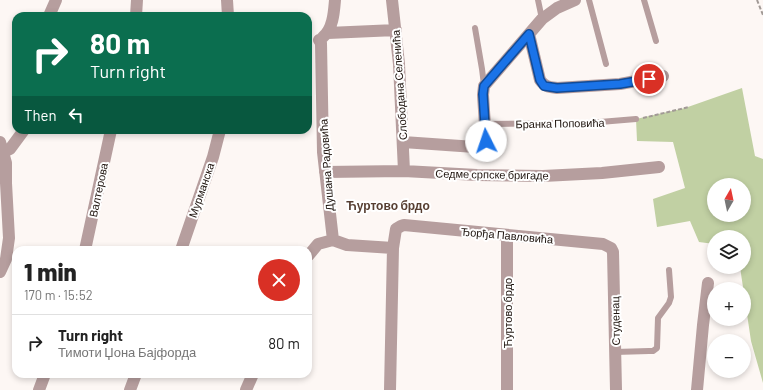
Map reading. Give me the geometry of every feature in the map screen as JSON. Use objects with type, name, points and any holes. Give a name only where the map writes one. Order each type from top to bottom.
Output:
[{"type":"street","points":[[51,12],[56,0]]},
{"type":"street","points":[[136,12],[137,0]]},
{"type":"street","points":[[227,0],[228,12]]},
{"type":"street","name":"Душана Радовића","points":[[333,240],[325,172],[321,43],[318,38],[332,21],[335,0]]},
{"type":"street","name":"Слободана Селенића","points":[[392,0],[399,64],[404,171]]},
{"type":"street","points":[[403,142],[475,147],[483,146],[486,141],[483,94],[484,86],[542,19],[557,8],[575,0]]},
{"type":"street","points":[[318,38],[396,30]]},
{"type":"street","points":[[529,34],[540,80],[544,86],[557,88],[620,84],[664,76]]},
{"type":"street","points":[[0,272],[6,259],[9,238],[6,164],[1,150],[14,144],[21,134]]},
{"type":"street","name":"Валтерова","points":[[85,246],[110,134]]},
{"type":"street","name":"Мурманска","points":[[182,246],[213,157],[219,134]]},
{"type":"street","name":"Седме српске бригаде","points":[[325,172],[404,171],[477,175],[543,176],[659,168]]},
{"type":"street","name":"Ђорђа Павловића","points":[[393,248],[395,231],[398,227],[404,225],[603,244],[611,248],[613,252]]},
{"type":"street","name":"Ћуртово брдо","points":[[507,235],[507,390]]},
{"type":"street","points":[[312,251],[318,244],[333,240],[347,245],[393,248],[390,390]]},
{"type":"street","name":"Студенац","points":[[613,252],[616,390]]},
{"type":"street","points":[[696,390],[707,292]]},
{"type":"street","points":[[39,390],[44,378]]},
{"type":"street","points":[[130,390],[134,378]]},
{"type":"street","points":[[246,390],[251,378]]},
{"type":"lane","points":[[538,0],[542,19]]},
{"type":"lane","points":[[589,0],[606,64]]},
{"type":"lane","points":[[644,0],[656,41]]},
{"type":"lane","points":[[475,28],[484,86]]},
{"type":"lane","name":"Бранка Поповића","points":[[485,124],[588,123],[636,120]]},
{"type":"lane","points":[[615,352],[653,351],[657,348],[658,318],[669,303],[671,297],[669,270]]},
{"type":"path","points":[[757,0],[763,15]]},
{"type":"path","points":[[636,120],[689,106]]},
{"type":"green space","points":[[742,88],[755,156],[763,159],[763,383],[751,341],[749,326],[751,326],[751,282],[742,282],[741,274],[751,274],[751,230],[707,230],[707,243],[699,242],[690,221],[657,227],[653,199],[685,188],[673,142],[637,141],[636,119],[685,108]]},
{"type":"district","name":"Ћуртово брдо","points":[[388,205]]},
{"type":"route","points":[[486,141],[483,94],[484,86],[529,34],[540,80],[544,86],[557,88],[620,84],[649,79]]}]
